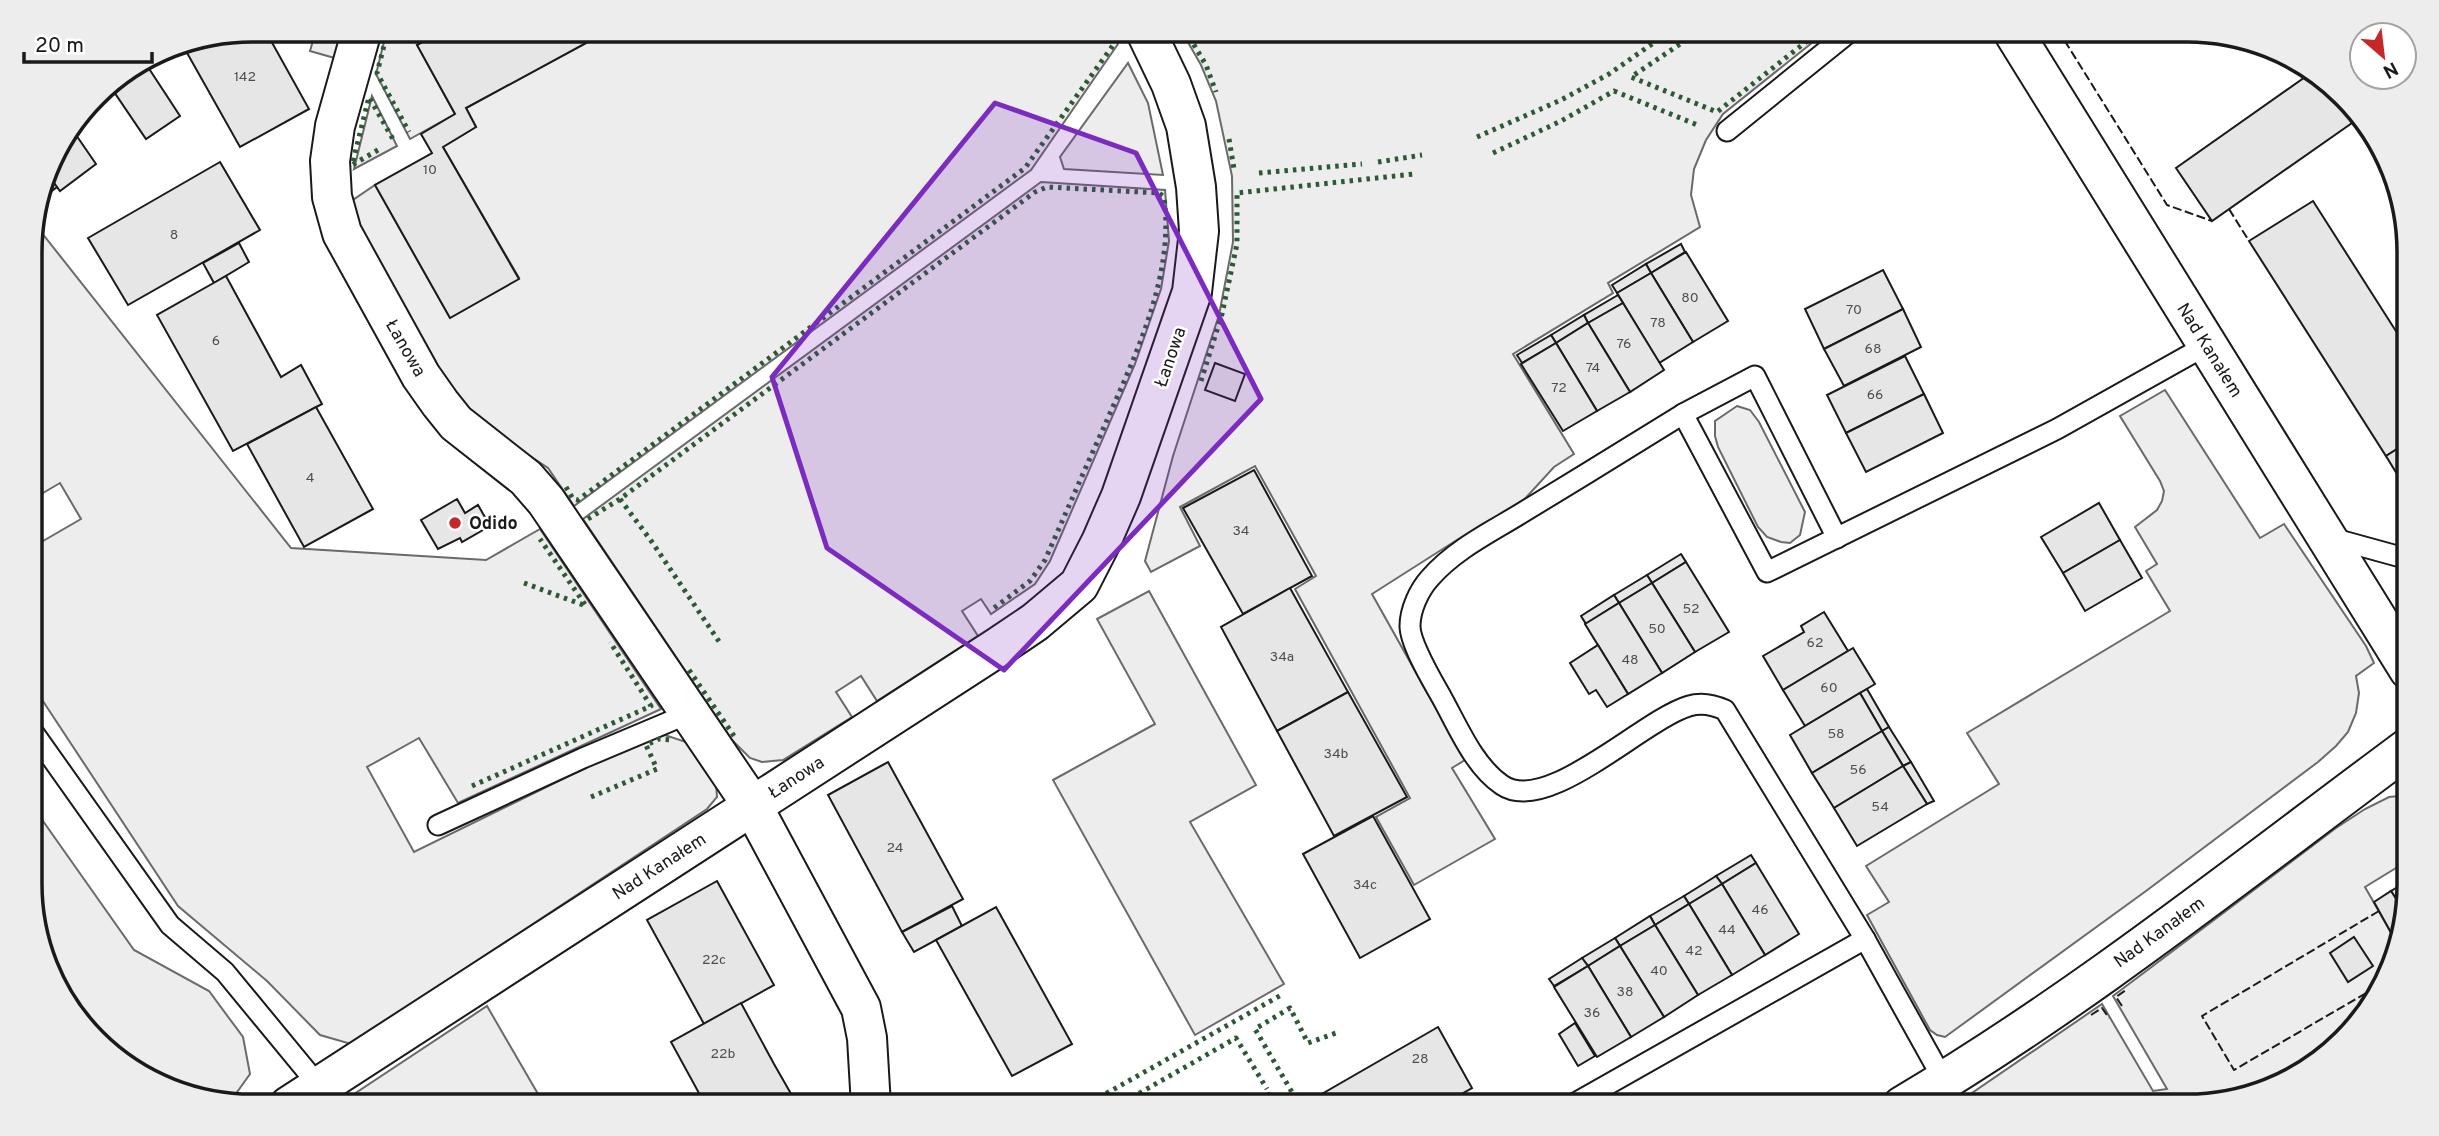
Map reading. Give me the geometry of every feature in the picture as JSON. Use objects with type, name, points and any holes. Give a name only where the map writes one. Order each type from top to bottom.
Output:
[{"type":"street","name":"Łanowa","points":[[359,42],[335,126],[331,161],[332,197],[342,233],[421,376],[440,403],[456,423],[526,478],[546,501],[752,806],[1035,622],[1079,585],[1121,495],[1192,292],[1199,232],[1196,187],[1186,126],[1152,42]]},
{"type":"street","name":"Nad Kanałem","points":[[2019,42],[2397,651]]},
{"type":"street","name":"Nad Kanałem","points":[[1922,1094],[2096,978],[2397,756]]},
{"type":"street","name":"Nad Kanałem","points":[[307,1094],[752,806]]},
{"type":"street","points":[[752,806],[862,1008],[870,1094]]},
{"type":"lane","points":[[1727,131],[1837,42]]},
{"type":"lane","points":[[1683,414],[1768,572],[2057,429],[2207,345]]},
{"type":"lane","points":[[1837,538],[1755,376],[1683,414],[1464,549],[1429,579],[1413,607],[1409,629],[1420,657],[1467,744],[1484,768],[1501,785],[1516,792],[1534,792],[1557,785],[1656,722],[1690,705],[1713,705],[1725,710],[1865,939],[1944,1081]]},
{"type":"lane","points":[[2326,537],[2397,556]]},
{"type":"lane","points":[[439,825],[583,758],[690,713]]},
{"type":"lane","points":[[42,745],[170,925],[225,972],[303,1094]]},
{"type":"lane","points":[[1591,1094],[1865,939]]},
{"type":"highlighted area","points":[[995,103],[1136,153],[1261,399],[1004,670],[827,548],[772,377]]},
{"type":"shaded area","points":[[313,42],[343,42],[338,59],[310,51]]},
{"type":"shaded area","points":[[384,42],[423,42],[417,45],[455,114],[410,139],[376,74]]},
{"type":"shaded area","points":[[587,42],[1118,44],[1031,170],[574,506],[548,468],[491,430],[458,403],[356,224],[350,202],[375,185],[450,318],[519,278],[443,147],[476,127],[466,108]]},
{"type":"shaded area","points":[[1188,42],[1813,42],[1723,114],[1706,140],[1694,169],[1691,195],[1700,227],[1608,283],[1613,293],[1513,354],[1574,454],[1554,467],[1521,503],[1482,524],[1372,594],[1465,760],[1452,768],[1495,839],[1414,885],[1376,817],[1410,798],[1295,589],[1316,576],[1255,466],[1180,507],[1200,546],[1151,572],[1145,561],[1173,456],[1219,315],[1233,242],[1232,176],[1216,101]]},
{"type":"shaded area","points":[[1128,63],[1148,103],[1163,175],[1064,169],[1060,157]]},
{"type":"shaded area","points":[[372,96],[397,146],[354,169]]},
{"type":"shaded area","points":[[1041,182],[1165,190],[1169,241],[1161,289],[1135,364],[1050,561],[1035,584],[991,614],[981,599],[962,611],[978,636],[877,701],[861,676],[836,692],[852,717],[783,760],[762,762],[750,758],[732,740],[583,519]]},
{"type":"shaded area","points":[[43,234],[291,548],[486,560],[540,529],[661,709],[458,803],[419,738],[367,767],[414,852],[626,748],[665,735],[689,743],[716,784],[717,797],[707,809],[351,1044],[320,1035],[267,981],[178,906],[42,700],[42,542],[81,519],[60,483],[42,494]]},
{"type":"shaded area","points":[[2165,390],[2260,538],[2284,524],[2366,646],[2374,663],[2356,676],[2359,693],[2356,713],[2348,732],[2318,762],[1945,1037],[1937,1035],[1930,1030],[1867,915],[1889,902],[1866,866],[1999,784],[1967,733],[2170,611],[2146,571],[2157,564],[2135,527],[2157,510],[2164,491],[2120,416]]},
{"type":"shaded area","points":[[1737,406],[1750,410],[1759,422],[1805,512],[1800,535],[1790,543],[1767,537],[1758,527],[1718,447],[1715,421]]},
{"type":"shaded area","points":[[1149,591],[1256,785],[1190,822],[1284,984],[1195,1035],[1053,780],[1155,724],[1097,619]]},
{"type":"shaded area","points":[[2397,796],[2397,867],[2365,887],[2391,932],[2386,951],[2369,989],[2354,1012],[2315,1051],[2280,1072],[2254,1083],[2200,1094],[1971,1094],[2102,1004],[2153,1091],[2167,1089],[2113,996],[2336,828],[2389,797]]},
{"type":"shaded area","points":[[42,820],[134,950],[209,991],[243,1037],[250,1074],[236,1094],[185,1083],[147,1066],[124,1051],[85,1012],[70,989],[49,938],[42,884]]},
{"type":"shaded area","points":[[487,1006],[538,1094],[354,1094]]},
{"type":"building","points":[[272,42],[309,109],[240,147],[187,53],[225,44]]},
{"type":"building","points":[[423,42],[588,42],[466,108],[476,127],[443,147],[519,279],[450,318],[375,185],[432,153],[421,134],[455,114],[417,45]]},
{"type":"building","points":[[149,69],[180,116],[146,139],[115,93]]},
{"type":"building","points":[[2304,78],[2315,85],[2353,123],[2212,221],[2176,168]]},
{"type":"building","points":[[77,136],[96,164],[60,191],[54,183]]},
{"type":"building","points":[[220,162],[260,230],[128,305],[88,238]]},
{"type":"building","points":[[2313,201],[2397,333],[2397,449],[2386,456],[2249,241]]},
{"type":"building","points":[[239,243],[249,262],[214,283],[203,263]]},
{"type":"building","points":[[1681,244],[1685,252],[1651,273],[1646,264]]},
{"type":"building","points":[[1686,252],[1728,321],[1693,342],[1651,273]]},
{"type":"building","points":[[1646,264],[1651,273],[1617,293],[1612,285]]},
{"type":"building","points":[[1883,270],[1903,309],[1824,349],[1805,309]]},
{"type":"building","points":[[1651,273],[1693,342],[1659,363],[1617,293]]},
{"type":"building","points":[[226,276],[281,377],[301,365],[322,404],[233,451],[157,315]]},
{"type":"building","points":[[1618,295],[1623,303],[1588,323],[1584,315]]},
{"type":"building","points":[[1623,303],[1664,370],[1630,392],[1588,323]]},
{"type":"building","points":[[1903,309],[1921,347],[1844,386],[1824,349]]},
{"type":"building","points":[[1584,315],[1588,323],[1556,343],[1551,335]]},
{"type":"building","points":[[1588,323],[1630,392],[1597,411],[1556,343]]},
{"type":"building","points":[[1551,335],[1556,343],[1522,363],[1517,355]]},
{"type":"building","points":[[1556,343],[1597,411],[1563,431],[1521,364]]},
{"type":"building","points":[[1905,356],[1924,394],[1846,433],[1827,395]]},
{"type":"building","points":[[1215,363],[1245,374],[1235,401],[1205,390]]},
{"type":"building","points":[[1924,394],[1943,433],[1866,472],[1846,433]]},
{"type":"building","points":[[316,407],[373,509],[304,547],[247,444]]},
{"type":"building","points":[[2397,449],[2397,474],[2386,456]]},
{"type":"building","points":[[1254,470],[1312,576],[1243,614],[1183,508]]},
{"type":"building","name":"Odido","points":[[457,499],[465,513],[478,505],[490,526],[462,542],[460,538],[438,549],[421,520]]},
{"type":"building","points":[[2099,503],[2120,540],[2063,573],[2041,537]]},
{"type":"building","points":[[2120,540],[2142,578],[2085,611],[2063,573]]},
{"type":"building","points":[[1681,554],[1686,562],[1652,583],[1647,575]]},
{"type":"building","points":[[1686,562],[1729,632],[1695,652],[1652,583]]},
{"type":"building","points":[[1647,575],[1652,583],[1619,603],[1614,595]]},
{"type":"building","points":[[1652,583],[1695,652],[1662,673],[1619,603]]},
{"type":"building","points":[[1290,588],[1348,692],[1277,731],[1221,627]]},
{"type":"building","points":[[1614,595],[1619,603],[1586,624],[1581,616]]},
{"type":"building","points":[[1619,603],[1662,673],[1628,694],[1585,624]]},
{"type":"building","points":[[1824,612],[1848,651],[1783,690],[1763,656],[1804,632],[1801,626]]},
{"type":"building","points":[[1598,645],[1628,694],[1607,707],[1596,690],[1589,694],[1570,663]]},
{"type":"building","points":[[1853,648],[1875,684],[1805,726],[1783,690]]},
{"type":"building","points":[[1867,689],[1889,727],[1882,731],[1860,693]]},
{"type":"building","points":[[1348,692],[1407,797],[1334,836],[1277,731]]},
{"type":"building","points":[[1860,693],[1882,731],[1812,773],[1790,735]]},
{"type":"building","points":[[1889,727],[1911,762],[1903,766],[1882,731]]},
{"type":"building","points":[[1882,731],[1903,766],[1834,808],[1812,773]]},
{"type":"building","points":[[888,762],[963,899],[902,932],[828,795]]},
{"type":"building","points":[[1911,762],[1934,801],[1927,804],[1903,766]]},
{"type":"building","points":[[1903,766],[1927,804],[1857,846],[1834,808]]},
{"type":"building","points":[[1373,816],[1430,919],[1360,958],[1303,854]]},
{"type":"building","points":[[1751,855],[1756,863],[1722,884],[1716,876]]},
{"type":"building","points":[[1756,863],[1799,934],[1765,955],[1722,884]]},
{"type":"building","points":[[1716,876],[1722,884],[1689,904],[1684,896]]},
{"type":"building","points":[[717,881],[774,985],[704,1024],[647,920]]},
{"type":"building","points":[[1722,884],[1765,955],[1732,975],[1689,904]]},
{"type":"building","points":[[2397,887],[2397,900],[2391,891]]},
{"type":"building","points":[[2391,891],[2397,900],[2391,933],[2374,902]]},
{"type":"building","points":[[1684,896],[1689,904],[1655,925],[1650,916]]},
{"type":"building","points":[[1689,904],[1732,975],[1698,995],[1655,925]]},
{"type":"building","points":[[952,906],[962,926],[914,952],[902,932]]},
{"type":"building","points":[[996,907],[1072,1044],[1012,1076],[936,940]]},
{"type":"building","points":[[1650,916],[1655,925],[1620,946],[1615,938]]},
{"type":"building","points":[[1655,925],[1698,995],[1664,1017],[1620,946]]},
{"type":"building","points":[[2354,937],[2373,966],[2348,982],[2330,953]]},
{"type":"building","points":[[1615,938],[1620,946],[1588,966],[1582,958]]},
{"type":"building","points":[[1620,946],[1664,1017],[1631,1037],[1588,966]]},
{"type":"building","points":[[1582,958],[1588,966],[1554,986],[1549,979]]},
{"type":"building","points":[[1588,966],[1631,1037],[1597,1057],[1554,987]]},
{"type":"building","points":[[741,1003],[791,1094],[699,1094],[671,1042]]},
{"type":"building","points":[[1575,1023],[1595,1056],[1578,1066],[1559,1034]]},
{"type":"building","points":[[1438,1027],[1472,1088],[1461,1094],[1322,1094]]},
{"type":"hedge","points":[[385,42],[377,73],[409,132]]},
{"type":"hedge","points":[[566,487],[573,499],[578,500],[1025,168],[1113,42]]},
{"type":"hedge","points":[[1192,42],[1206,65],[1216,92]]},
{"type":"hedge","points":[[1477,137],[1561,100],[1609,74],[1655,42]]},
{"type":"hedge","points":[[1683,42],[1631,77],[1717,112],[1806,42]]},
{"type":"hedge","points":[[1493,153],[1561,121],[1614,91],[1700,126]]},
{"type":"hedge","points":[[378,150],[352,165],[369,97],[394,141]]},
{"type":"hedge","points":[[1229,139],[1234,169]]},
{"type":"hedge","points":[[1378,162],[1422,155]]},
{"type":"hedge","points":[[1259,173],[1362,164]]},
{"type":"hedge","points":[[1201,381],[1222,314],[1237,244],[1237,193],[1414,174]]},
{"type":"hedge","points":[[588,519],[620,499],[1035,192],[1047,187],[1159,193],[1164,197],[1164,256],[1158,286],[1140,344],[1045,560],[1030,581],[994,608]]},
{"type":"hedge","points":[[620,499],[720,643]]},
{"type":"hedge","points":[[524,583],[586,606],[540,539]]},
{"type":"hedge","points":[[472,786],[651,706],[610,642]]},
{"type":"hedge","points":[[689,670],[734,736]]},
{"type":"hedge","points":[[591,797],[657,769],[646,745],[659,739],[674,740]]},
{"type":"hedge","points":[[1105,1094],[1283,994]]},
{"type":"hedge","points":[[1293,1094],[1255,1029],[1290,1008],[1308,1043],[1336,1033]]},
{"type":"hedge","points":[[1138,1094],[1236,1038],[1267,1089]]},
{"type":"fence","points":[[2065,42],[2167,205],[2212,221]]},
{"type":"fence","points":[[2229,209],[2249,241]]},
{"type":"fence","points":[[2367,993],[2234,1070],[2202,1016],[2379,911]]},
{"type":"fence","points":[[2122,1006],[2116,997],[2126,990]]},
{"type":"fence","points":[[2091,1015],[2102,1008],[2109,1018]]},
{"type":"place","name":"Odido","points":[[455,523]]}]
